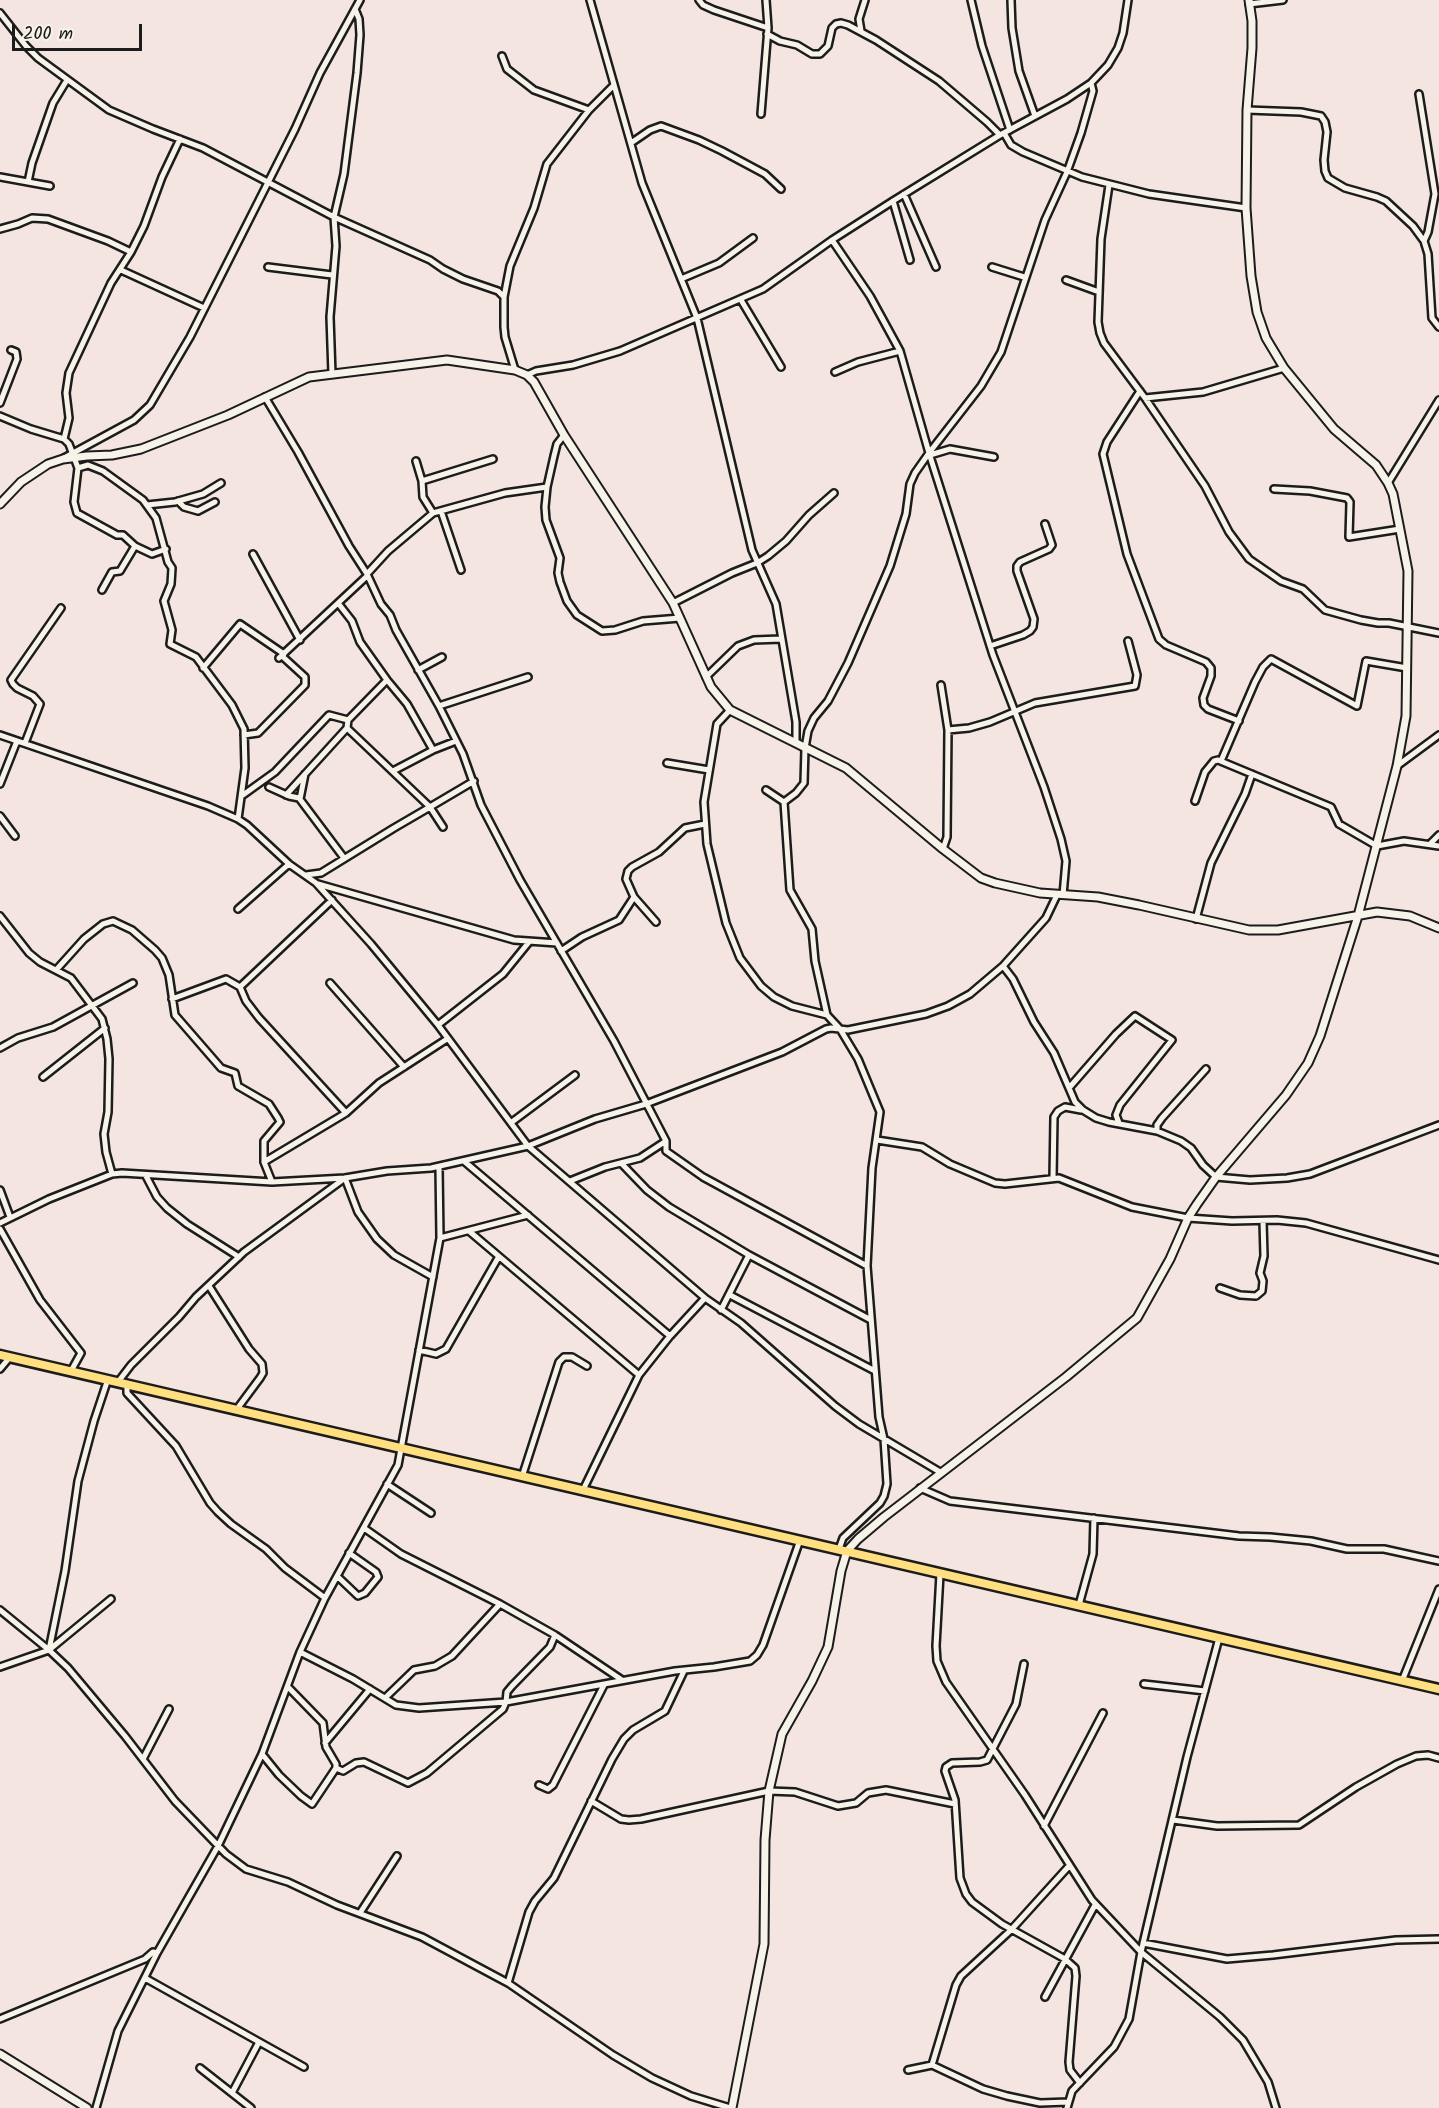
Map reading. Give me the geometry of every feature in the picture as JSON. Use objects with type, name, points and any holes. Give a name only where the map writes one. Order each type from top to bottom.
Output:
[{"type":"main road","points":[[0,1355],[1439,1689]]},
{"type":"street","points":[[1,502],[38,469],[75,455],[134,420],[150,405],[174,368],[320,73],[360,0]]},
{"type":"street","points":[[590,0],[642,183],[697,318],[752,550],[776,604],[796,723],[796,743]]},
{"type":"street","points":[[699,0],[703,5],[768,31],[780,41],[797,45],[812,54],[820,54],[828,46],[832,28],[836,24],[841,23],[861,31],[939,81],[995,129],[1005,133]]},
{"type":"street","points":[[760,114],[768,31],[766,0]]},
{"type":"street","points":[[861,31],[860,18],[864,0]]},
{"type":"street","points":[[970,0],[1005,133],[1011,145],[1067,172],[1109,184],[1149,194],[1246,208]]},
{"type":"street","points":[[1011,0],[1018,71],[1035,116]]},
{"type":"street","points":[[528,375],[536,371],[573,365],[620,351],[741,300],[783,276],[832,240],[892,201],[1005,133],[1067,99],[1091,83],[1108,65],[1118,48],[1123,33],[1128,0]]},
{"type":"street","points":[[843,1550],[940,1472],[1066,1377],[1137,1318],[1170,1259],[1188,1218],[1216,1177],[1286,1095],[1308,1063],[1320,1036],[1358,916],[1397,766],[1406,716],[1408,571],[1393,494],[1388,483],[1366,454],[1334,429],[1284,368],[1266,338],[1257,312],[1251,276],[1246,208],[1247,110],[1252,48],[1249,2],[1283,0]]},
{"type":"street","points":[[332,374],[330,317],[336,246],[334,217],[344,174],[355,102],[360,34],[359,19],[355,9]]},
{"type":"street","points":[[0,13],[26,46],[67,80],[109,110],[203,148],[334,217],[430,260],[463,279],[498,291],[504,297]]},
{"type":"street","points":[[502,56],[507,69],[534,90],[589,110]]},
{"type":"street","points":[[28,182],[32,163],[53,103],[67,80]]},
{"type":"street","points":[[784,802],[804,783],[808,731],[814,718],[828,701],[848,663],[890,566],[906,514],[910,484],[981,386],[1000,352],[1045,220],[1067,172],[1093,92],[1091,83]]},
{"type":"street","points":[[515,370],[505,337],[504,297],[510,266],[534,208],[548,164],[589,110],[614,85]]},
{"type":"street","points":[[1419,94],[1435,194],[1428,232],[1424,241]]},
{"type":"street","points":[[1247,110],[1301,112],[1321,116],[1327,132],[1324,160],[1328,178],[1345,188],[1377,196],[1386,201],[1413,226],[1424,241],[1428,254],[1432,318],[1439,327]]},
{"type":"street","points":[[631,143],[650,130],[661,126],[722,151],[765,174],[781,189]]},
{"type":"street","points":[[64,439],[69,418],[66,393],[69,373],[111,283],[121,270],[144,226],[169,161],[180,140]]},
{"type":"street","points":[[0,177],[50,186]]},
{"type":"street","points":[[1109,184],[1101,239],[1098,322],[1100,333],[1104,343],[1205,486],[1229,532],[1249,559],[1281,581],[1303,589],[1325,610],[1361,620],[1408,626],[1439,633]]},
{"type":"street","points":[[904,194],[936,267]]},
{"type":"street","points":[[892,201],[910,260]]},
{"type":"street","points":[[0,229],[18,225],[32,218],[48,219],[131,252]]},
{"type":"street","points":[[681,279],[714,266],[753,238]]},
{"type":"street","points":[[0,1223],[112,1174],[272,1182],[345,1178],[439,1167],[528,1146],[595,1119],[646,1104],[782,1052],[826,1029],[848,1030],[926,1014],[948,1006],[970,994],[1003,966],[1046,918],[1060,895],[1066,861],[1061,839],[1044,787],[990,646],[900,351],[870,296],[832,240]]},
{"type":"street","points":[[268,267],[332,275]]},
{"type":"street","points":[[992,267],[1024,277]]},
{"type":"street","points":[[121,270],[204,308]]},
{"type":"street","points":[[1066,280],[1099,292]]},
{"type":"street","points":[[741,300],[781,367]]},
{"type":"street","points":[[0,403],[17,359],[16,352],[11,350]]},
{"type":"street","points":[[835,372],[858,362],[900,351]]},
{"type":"street","points":[[75,455],[112,455],[141,449],[228,415],[309,377],[447,360],[515,370],[528,375],[564,435],[673,603],[711,687],[730,710],[846,768],[981,878],[995,883],[1060,895],[1098,897],[1139,904],[1249,930],[1278,930],[1377,912],[1410,916],[1439,928]]},
{"type":"street","points":[[1145,398],[1203,392],[1284,368]]},
{"type":"street","points":[[1140,391],[1107,442],[1103,454],[1127,554],[1159,639],[1166,645],[1206,662],[1211,668],[1211,676],[1203,699],[1204,705],[1208,709],[1239,721]]},
{"type":"street","points":[[264,397],[368,575],[439,706],[474,781],[481,805],[520,880],[614,1041],[666,1141],[666,1151],[680,1162],[867,1266]]},
{"type":"street","points":[[1388,483],[1439,400]]},
{"type":"street","points":[[0,416],[64,439],[75,455],[78,468],[74,502],[77,513],[117,535],[123,535],[135,546],[152,554],[166,549]]},
{"type":"street","points":[[564,435],[555,450],[546,487],[546,520],[558,553],[558,573],[567,601],[577,615],[602,631],[615,630],[643,621],[680,618]]},
{"type":"street","points":[[930,454],[950,448],[994,457]]},
{"type":"street","points":[[422,480],[493,459]]},
{"type":"street","points":[[416,461],[422,480],[423,498],[433,513]]},
{"type":"street","points":[[78,468],[88,465],[103,471],[147,505],[156,519],[168,562],[172,568],[171,584],[164,601],[172,630],[170,644],[196,657],[240,719],[244,735],[245,768],[238,819]]},
{"type":"street","points":[[147,505],[178,501],[203,494],[221,483]]},
{"type":"street","points":[[281,656],[368,575],[388,551],[433,513],[505,493],[546,487]]},
{"type":"street","points":[[1274,489],[1310,491],[1347,498],[1350,502],[1349,537],[1400,529]]},
{"type":"street","points":[[673,603],[732,573],[758,563],[786,542],[817,507],[834,493]]},
{"type":"street","points":[[178,501],[184,507],[198,512],[214,502]]},
{"type":"street","points":[[441,511],[461,570]]},
{"type":"street","points":[[990,646],[1023,635],[1033,627],[1034,619],[1017,566],[1020,562],[1049,549],[1052,545],[1045,524]]},
{"type":"street","points":[[102,590],[112,572],[120,571],[135,546]]},
{"type":"street","points":[[253,554],[300,640]]},
{"type":"street","points":[[338,603],[352,621],[360,642],[407,704],[433,750]]},
{"type":"street","points":[[25,743],[40,704],[33,696],[17,688],[12,680],[61,608]]},
{"type":"street","points":[[203,668],[240,624],[305,677],[305,685],[258,733],[244,735]]},
{"type":"street","points":[[706,677],[724,657],[738,646],[754,640],[781,639]]},
{"type":"street","points":[[948,730],[969,728],[990,722],[1035,703],[1135,686],[1137,675],[1128,641]]},
{"type":"street","points":[[418,670],[442,657]]},
{"type":"street","points":[[1221,761],[1255,682],[1263,667],[1271,659],[1357,706],[1366,661],[1407,668]]},
{"type":"street","points":[[439,706],[528,677]]},
{"type":"street","points":[[286,795],[348,728],[348,720],[387,680]]},
{"type":"street","points":[[941,685],[948,730],[947,837],[943,849]]},
{"type":"street","points":[[730,710],[717,724],[704,802],[707,844],[723,915],[736,950],[755,980],[778,999],[797,1009],[827,1015]]},
{"type":"street","points":[[243,795],[275,772],[329,714],[348,720]]},
{"type":"street","points":[[348,728],[430,807],[443,827]]},
{"type":"street","points":[[0,735],[208,806],[238,819],[262,837],[289,864],[306,875],[332,900],[438,1025],[528,1146],[705,1298],[741,1323],[835,1406],[940,1472]]},
{"type":"street","points":[[1397,766],[1439,735]]},
{"type":"street","points":[[0,784],[17,741]]},
{"type":"street","points":[[393,771],[456,741]]},
{"type":"street","points":[[1195,801],[1205,772],[1214,761],[1221,761],[1331,807],[1340,824],[1377,846],[1404,841],[1439,846]]},
{"type":"street","points":[[667,764],[709,770]]},
{"type":"street","points":[[300,799],[305,773]]},
{"type":"street","points":[[1196,919],[1211,864],[1245,794],[1252,774]]},
{"type":"street","points":[[306,875],[321,873],[474,781]]},
{"type":"street","points":[[269,787],[300,799],[344,858]]},
{"type":"street","points":[[766,790],[784,802]]},
{"type":"street","points":[[0,1610],[68,1668],[175,1801],[218,1846],[246,1869],[288,1882],[337,1905],[422,1937],[508,1983],[604,2049],[652,2078],[691,2096],[731,2108],[764,1944],[765,1840],[769,1791],[782,1734],[828,1647],[841,1571],[843,1538],[885,1496],[887,1484],[884,1438],[879,1417],[867,1266],[872,1168],[880,1112],[858,1059],[840,1029],[827,1015],[815,961],[812,929],[790,890],[784,802]]},
{"type":"street","points":[[0,816],[15,836]]},
{"type":"street","points":[[656,922],[634,897],[626,879],[628,871],[659,852],[685,828],[705,824]]},
{"type":"street","points":[[1430,844],[1439,835]]},
{"type":"street","points":[[238,909],[289,864]]},
{"type":"street","points":[[316,884],[529,942],[557,943]]},
{"type":"street","points":[[561,951],[582,937],[619,920],[634,897]]},
{"type":"street","points":[[240,987],[332,900]]},
{"type":"street","points":[[1,920],[28,953],[71,978],[102,1019],[109,1071],[108,1112],[104,1134],[112,1174]]},
{"type":"street","points":[[57,969],[84,939],[103,924],[113,921],[132,930],[162,958],[169,975],[175,1015],[221,1068],[235,1073],[238,1086],[269,1104],[280,1122],[264,1141],[264,1162],[272,1182]]},
{"type":"street","points":[[438,1025],[503,974],[529,942]]},
{"type":"street","points":[[1003,966],[1013,979],[1034,1022],[1054,1053],[1075,1102],[1083,1110],[1096,1118],[1156,1131],[1181,1141],[1191,1148],[1203,1165],[1216,1177],[1250,1180],[1310,1174],[1439,1125]]},
{"type":"street","points":[[172,999],[226,979],[240,987],[246,1001],[260,1018],[346,1113]]},
{"type":"street","points":[[0,1048],[18,1038],[53,1027],[133,983]]},
{"type":"street","points":[[330,983],[404,1067]]},
{"type":"street","points":[[1069,1089],[1135,1016],[1172,1040],[1120,1105],[1116,1115],[1119,1124]]},
{"type":"street","points":[[43,1077],[105,1028]]},
{"type":"street","points":[[264,1162],[346,1113],[379,1083],[447,1039]]},
{"type":"street","points":[[1156,1131],[1162,1118],[1206,1069]]},
{"type":"street","points":[[512,1122],[575,1075]]},
{"type":"street","points":[[1053,1178],[1054,1117],[1065,1107],[1083,1110]]},
{"type":"street","points":[[877,1140],[922,1147],[950,1164],[995,1183],[1005,1184],[1053,1178],[1071,1182],[1132,1207],[1188,1218],[1306,1223],[1439,1260]]},
{"type":"street","points":[[570,1181],[605,1167],[640,1158],[666,1141]]},
{"type":"street","points":[[465,1162],[670,1336]]},
{"type":"street","points":[[622,1164],[647,1190],[669,1207],[749,1255],[871,1320]]},
{"type":"street","points":[[96,2108],[118,2031],[157,1953],[218,1846],[262,1754],[300,1652],[325,1598],[398,1465],[440,1238],[439,1167]]},
{"type":"street","points":[[146,1176],[157,1197],[167,1208],[187,1224],[239,1257]]},
{"type":"street","points":[[49,1650],[65,1571],[78,1481],[94,1421],[113,1380],[131,1365],[239,1257],[345,1178]]},
{"type":"street","points":[[345,1178],[358,1212],[377,1239],[394,1255],[433,1277]]},
{"type":"street","points":[[0,1190],[10,1217]]},
{"type":"street","points":[[440,1238],[528,1215]]},
{"type":"street","points":[[1220,1288],[1240,1295],[1256,1296],[1262,1291],[1263,1281],[1260,1273],[1264,1256],[1263,1221]]},
{"type":"street","points":[[0,1229],[40,1300],[81,1353],[71,1371]]},
{"type":"street","points":[[469,1232],[639,1375]]},
{"type":"street","points":[[721,1310],[749,1255]]},
{"type":"street","points":[[419,1350],[436,1354],[446,1349],[498,1258]]},
{"type":"street","points":[[209,1286],[249,1349],[262,1364],[263,1373],[237,1409]]},
{"type":"street","points":[[730,1295],[875,1371]]},
{"type":"street","points":[[583,1490],[639,1375],[670,1336],[705,1298]]},
{"type":"street","points":[[0,1368],[10,1357]]},
{"type":"street","points":[[522,1477],[559,1362],[564,1358],[572,1357],[587,1366]]},
{"type":"street","points":[[127,1384],[127,1393],[176,1446],[210,1503],[218,1512],[325,1598]]},
{"type":"street","points":[[387,1484],[431,1513]]},
{"type":"street","points":[[920,1488],[950,1501],[1239,1536],[1311,1541],[1347,1549],[1384,1550],[1439,1561]]},
{"type":"street","points":[[1079,1605],[1093,1554],[1094,1518]]},
{"type":"street","points":[[364,1528],[401,1554],[500,1604],[555,1635],[622,1680]]},
{"type":"street","points":[[300,1652],[396,1705],[419,1708],[506,1702],[675,1671],[750,1661],[763,1645],[800,1540]]},
{"type":"street","points":[[337,1576],[358,1596],[364,1593],[378,1577],[376,1572],[349,1553]]},
{"type":"street","points":[[940,1574],[936,1646],[940,1672],[1095,1905],[1141,1952],[1220,2017],[1243,2040],[1268,2082],[1276,2108]]},
{"type":"street","points":[[1402,1680],[1439,1589]]},
{"type":"street","points":[[0,1667],[49,1650],[111,1599]]},
{"type":"street","points":[[386,1698],[414,1670],[435,1666],[452,1656],[500,1604]]},
{"type":"street","points":[[288,1687],[323,1723],[326,1743],[336,1768],[343,1771],[356,1763],[364,1762],[408,1783],[434,1767],[503,1709],[507,1692],[550,1647],[555,1635]]},
{"type":"street","points":[[908,2070],[932,2065],[982,2089],[1040,2103],[1067,2105],[1072,2091],[1114,2047],[1129,2019],[1143,1943],[1220,1637]]},
{"type":"street","points":[[1024,1665],[1016,1704],[987,1760],[952,1763],[946,1767],[945,1771],[955,1804],[960,1878],[966,1894],[972,1902],[1011,1930],[1065,1959],[1075,1968],[1069,2062],[1070,2070],[1080,2083]]},
{"type":"street","points":[[508,1983],[529,1912],[554,1878],[624,1739],[633,1730],[665,1711],[684,1671]]},
{"type":"street","points":[[1144,1684],[1205,1690]]},
{"type":"street","points":[[539,1785],[548,1789],[553,1785],[604,1685]]},
{"type":"street","points":[[326,1743],[370,1689]]},
{"type":"street","points":[[143,1759],[169,1709]]},
{"type":"street","points":[[1044,1826],[1103,1713]]},
{"type":"street","points":[[262,1754],[301,1796],[312,1804],[336,1768]]},
{"type":"street","points":[[1173,1820],[1217,1826],[1299,1825],[1356,1787],[1397,1764],[1416,1756],[1428,1755],[1439,1758]]},
{"type":"street","points":[[591,1801],[621,1819],[629,1820],[641,1820],[769,1791],[786,1790],[838,1806],[856,1803],[868,1793],[886,1790],[955,1804]]},
{"type":"street","points":[[360,1913],[397,1856]]},
{"type":"street","points":[[932,2065],[956,1985],[961,1976],[1011,1930],[1069,1866]]},
{"type":"street","points":[[1045,1997],[1095,1905]]},
{"type":"street","points":[[1143,1943],[1227,1959],[1387,1941],[1439,1939]]},
{"type":"street","points":[[0,2019],[145,1959],[153,1952],[157,1953]]},
{"type":"street","points":[[145,1978],[304,2067]]},
{"type":"street","points":[[232,2093],[259,2042]]},
{"type":"street","points":[[0,2054],[87,2108]]},
{"type":"street","points":[[200,2068],[251,2108]]}]
